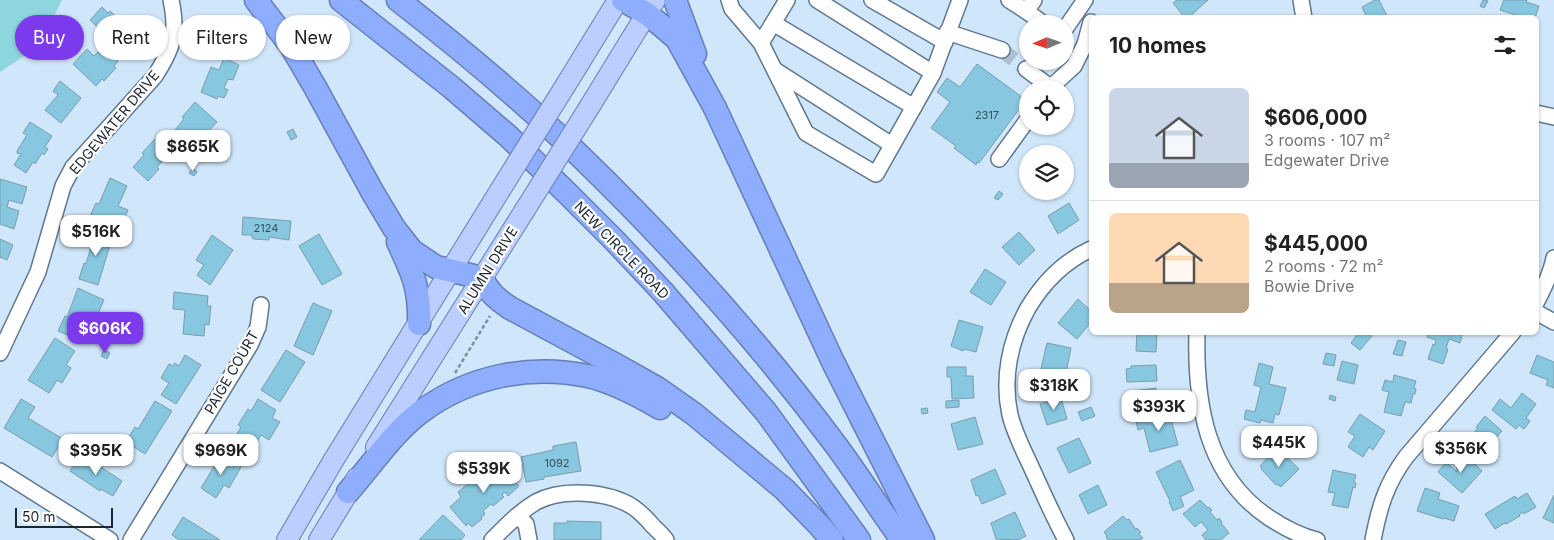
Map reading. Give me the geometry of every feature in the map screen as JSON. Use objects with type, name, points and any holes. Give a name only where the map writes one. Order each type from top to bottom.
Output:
[{"type":"highway","points":[[256,0],[286,40],[381,207],[412,252],[436,267],[482,278],[497,299],[510,308],[657,388],[694,414],[784,489],[831,539]]},
{"type":"highway","name":"NEW CIRCLE ROAD","points":[[341,0],[451,87],[508,136],[614,240],[662,291],[766,412],[859,540]]},
{"type":"highway","points":[[398,0],[495,78],[578,154],[652,228],[705,285],[774,366],[835,444],[902,540]]},
{"type":"highway","points":[[622,0],[651,7],[662,26],[677,39],[715,108],[833,362],[923,540]]},
{"type":"highway","points":[[675,0],[715,108]]},
{"type":"highway","points":[[381,207],[407,262],[417,289],[419,302],[418,324]]},
{"type":"highway","points":[[348,492],[392,441],[421,412],[459,389],[498,376],[547,371],[589,376],[608,382],[636,394],[660,408],[741,464],[831,539]]},
{"type":"main road","points":[[286,540],[618,0]]},
{"type":"main road","name":"ALUMNI DRIVE","points":[[319,540],[651,7]]},
{"type":"street","name":"EDGEWATER DRIVE","points":[[0,354],[38,272],[63,186],[73,167],[155,76],[164,62],[175,32],[171,0]]},
{"type":"street","points":[[729,0],[732,9],[761,43],[806,133],[876,174],[933,73],[960,0]]},
{"type":"street","points":[[761,43],[787,0]]},
{"type":"street","points":[[817,0],[933,73]]},
{"type":"street","points":[[872,0],[946,37],[1002,50]]},
{"type":"street","points":[[1009,0],[1030,6]]},
{"type":"street","points":[[1086,0],[1091,15]]},
{"type":"street","points":[[1074,17],[1086,0]]},
{"type":"street","points":[[773,23],[914,107]]},
{"type":"street","points":[[1058,80],[1074,66],[1085,44],[1089,29]]},
{"type":"street","points":[[774,70],[892,145]]},
{"type":"street","points":[[1028,70],[1040,80]]},
{"type":"street","points":[[1539,114],[1554,117]]},
{"type":"street","points":[[999,159],[1019,131]]},
{"type":"street","points":[[1066,540],[1016,432],[1010,413],[1007,373],[1014,339],[1034,299],[1048,281],[1064,266],[1089,250]]},
{"type":"street","points":[[1539,298],[1545,288],[1554,258]]},
{"type":"street","name":"PAIGE COURT","points":[[131,540],[250,345],[258,327],[261,305]]},
{"type":"street","points":[[1539,314],[1554,322]]},
{"type":"street","points":[[1197,335],[1196,364],[1202,414],[1211,444],[1224,472],[1240,494],[1259,511],[1281,526],[1306,538],[1317,540]]},
{"type":"street","points":[[1373,540],[1378,513],[1386,490],[1396,471],[1510,335]]},
{"type":"street","points":[[0,471],[110,540]]},
{"type":"street","points":[[492,540],[517,516],[536,502],[548,497],[577,494],[604,496],[632,507],[666,540]]},
{"type":"street","points":[[517,516],[526,524],[529,540]]},
{"type":"path","points":[[454,374],[494,310]]},
{"type":"shaded area","points":[[0,0],[62,0],[54,15],[15,15],[15,60],[18,60],[0,72]]},
{"type":"building","points":[[1177,0],[1208,0],[1191,15],[1183,15],[1173,3]]},
{"type":"building","points":[[1375,0],[1379,0],[1386,15],[1366,15],[1362,7]]},
{"type":"building","points":[[1483,0],[1488,1],[1484,8],[1480,6]]},
{"type":"building","points":[[1504,0],[1527,0],[1526,2],[1539,6],[1536,15],[1515,15],[1500,10]]},
{"type":"building","points":[[102,7],[108,13],[110,11],[114,15],[95,15]]},
{"type":"building","points":[[94,16],[94,24],[90,20]]},
{"type":"building","points":[[87,49],[94,56],[94,60],[118,61],[114,66],[116,68],[104,81],[102,79],[96,86],[73,64],[77,60],[84,60],[84,52]]},
{"type":"building","points":[[223,60],[228,60],[239,65],[233,80],[228,79],[224,88],[228,90],[224,98],[218,96],[217,99],[201,92],[211,67],[219,70]]},
{"type":"building","points":[[977,64],[1019,95],[1019,109],[976,165],[954,148],[956,146],[931,128],[950,102],[937,92],[947,78],[960,87]]},
{"type":"building","points":[[60,81],[81,98],[61,123],[45,110],[58,95],[53,91]]},
{"type":"building","points":[[195,102],[217,122],[203,137],[198,133],[185,147],[171,135],[184,119],[182,117]]},
{"type":"building","points":[[30,122],[52,136],[45,147],[48,149],[44,155],[42,153],[26,173],[14,165],[21,154],[17,153],[17,151],[27,135],[23,133]]},
{"type":"building","points":[[293,129],[297,137],[291,140],[287,132]]},
{"type":"building","points":[[155,139],[170,153],[157,167],[159,169],[148,181],[133,167],[144,155],[142,153]]},
{"type":"building","points":[[193,168],[197,172],[194,176],[189,173]]},
{"type":"building","points":[[110,178],[127,186],[118,206],[128,210],[122,225],[111,220],[108,227],[89,218],[96,203],[99,204]]},
{"type":"building","points":[[0,179],[27,187],[22,204],[9,200],[7,207],[19,211],[14,229],[0,224]]},
{"type":"building","points":[[999,191],[1003,194],[998,200],[994,198]]},
{"type":"building","points":[[1069,203],[1079,220],[1058,234],[1048,216]]},
{"type":"building","points":[[243,217],[291,221],[289,240],[269,237],[269,240],[254,239],[252,235],[242,235]]},
{"type":"building","points":[[94,229],[113,235],[98,285],[79,279],[84,263],[86,264]]},
{"type":"building","points":[[1019,232],[1035,250],[1019,265],[1002,247]]},
{"type":"building","points":[[319,234],[342,274],[322,285],[299,246]]},
{"type":"building","points":[[212,235],[233,250],[210,285],[197,275],[204,265],[196,260]]},
{"type":"building","points":[[0,239],[13,245],[7,260],[0,257]]},
{"type":"building","points":[[985,269],[1006,282],[991,305],[970,292]]},
{"type":"building","points":[[78,288],[104,300],[91,330],[85,327],[79,340],[58,331],[65,316],[67,317]]},
{"type":"building","points":[[174,292],[208,296],[207,306],[211,306],[209,325],[205,324],[204,336],[183,334],[185,310],[173,309]]},
{"type":"building","points":[[1078,299],[1089,309],[1089,324],[1077,339],[1058,323]]},
{"type":"building","points":[[313,303],[332,311],[313,355],[294,346]]},
{"type":"building","points":[[959,320],[983,327],[976,352],[964,349],[963,351],[951,346]]},
{"type":"building","points":[[1137,335],[1157,335],[1156,352],[1136,351]]},
{"type":"building","points":[[1357,335],[1372,336],[1360,350],[1351,343]]},
{"type":"building","points":[[1427,335],[1462,335],[1460,343],[1449,339],[1443,364],[1428,359],[1436,340],[1427,337]]},
{"type":"building","points":[[55,338],[75,351],[66,365],[71,368],[62,383],[57,380],[49,393],[28,380]]},
{"type":"building","points":[[1398,340],[1406,342],[1402,356],[1393,354]]},
{"type":"building","points":[[1047,343],[1071,348],[1064,383],[1039,377]]},
{"type":"building","points":[[104,350],[110,353],[107,359],[101,356]]},
{"type":"building","points":[[286,350],[305,362],[280,402],[261,390]]},
{"type":"building","points":[[1326,353],[1336,355],[1334,366],[1323,364]]},
{"type":"building","points":[[185,355],[201,365],[176,404],[161,395],[169,383],[161,378],[169,364],[173,366],[175,363],[179,366]]},
{"type":"building","points":[[1537,355],[1554,362],[1554,388],[1546,385],[1548,380],[1530,373]]},
{"type":"building","points":[[1342,361],[1358,365],[1354,384],[1337,380]]},
{"type":"building","points":[[1259,363],[1273,367],[1269,384],[1286,388],[1279,415],[1275,414],[1273,423],[1261,420],[1260,423],[1244,419],[1246,410],[1255,412],[1261,387],[1254,385]]},
{"type":"building","points":[[1156,365],[1157,381],[1127,382],[1126,369],[1131,368],[1131,366]]},
{"type":"building","points":[[947,367],[966,367],[966,376],[973,376],[974,398],[952,399],[951,377],[947,377]]},
{"type":"building","points":[[1394,375],[1416,381],[1415,394],[1413,394],[1411,403],[1405,402],[1401,416],[1384,412],[1389,392],[1382,390],[1385,380],[1393,382]]},
{"type":"building","points":[[1156,388],[1157,394],[1160,393],[1161,405],[1134,408],[1133,391]]},
{"type":"building","points":[[1522,393],[1536,404],[1526,418],[1530,421],[1524,429],[1519,425],[1516,429],[1492,410],[1500,399],[1511,408]]},
{"type":"building","points":[[1330,395],[1336,397],[1335,401],[1329,399]]},
{"type":"building","points":[[1061,398],[1067,419],[1047,425],[1040,404]]},
{"type":"building","points":[[21,399],[35,407],[28,418],[63,439],[52,457],[4,428]]},
{"type":"building","points":[[258,399],[276,410],[272,418],[280,422],[269,440],[261,435],[252,450],[234,439],[241,427],[238,425],[248,409],[251,411]]},
{"type":"building","points":[[959,400],[959,407],[946,408],[946,401]]},
{"type":"building","points":[[155,401],[172,411],[145,454],[126,442],[135,427],[138,429]]},
{"type":"building","points":[[1091,407],[1095,416],[1082,421],[1078,412]]},
{"type":"building","points":[[927,408],[928,413],[922,414],[921,409]]},
{"type":"building","points":[[1169,412],[1178,445],[1150,452],[1144,428],[1138,430],[1136,421]]},
{"type":"building","points":[[1360,414],[1385,431],[1373,450],[1369,447],[1363,457],[1348,447],[1355,436],[1348,432]]},
{"type":"building","points":[[1485,416],[1502,431],[1479,455],[1465,444]]},
{"type":"building","points":[[975,417],[983,444],[958,450],[951,424]]},
{"type":"building","points":[[1079,438],[1091,463],[1069,473],[1057,448]]},
{"type":"building","points":[[576,442],[581,471],[526,482],[521,457],[553,450],[553,446]]},
{"type":"building","points":[[1277,448],[1299,469],[1281,487],[1276,485],[1260,466]]},
{"type":"building","points":[[81,454],[122,481],[113,496],[101,489],[100,491],[70,471]]},
{"type":"building","points":[[221,455],[235,464],[236,462],[241,467],[229,488],[224,485],[216,498],[201,488]]},
{"type":"building","points":[[1466,456],[1482,471],[1462,493],[1438,472],[1446,462],[1456,471],[1458,470],[1456,468]]},
{"type":"building","points":[[1180,460],[1194,490],[1180,497],[1184,506],[1173,511],[1156,472]]},
{"type":"building","points":[[502,462],[519,481],[516,483],[519,486],[508,496],[505,492],[502,495],[504,497],[493,506],[491,504],[483,511],[485,514],[482,519],[472,527],[468,523],[466,526],[450,507],[461,497],[458,492],[473,480],[475,482],[489,470],[491,472]]},
{"type":"building","points":[[995,469],[1006,494],[982,504],[978,495],[976,496],[971,480]]},
{"type":"building","points":[[1333,470],[1356,475],[1355,488],[1353,487],[1348,508],[1332,505],[1335,493],[1328,492]]},
{"type":"building","points":[[1098,485],[1107,505],[1088,514],[1079,495]]},
{"type":"building","points":[[1425,488],[1440,493],[1438,499],[1459,506],[1454,521],[1417,511]]},
{"type":"building","points":[[1527,493],[1536,507],[1524,514],[1523,512],[1520,516],[1495,529],[1485,514],[1515,496],[1517,499]]},
{"type":"building","points":[[1554,495],[1554,523],[1543,518]]},
{"type":"building","points":[[1200,500],[1212,510],[1210,512],[1217,520],[1219,518],[1229,533],[1221,540],[1206,540],[1202,535],[1208,530],[1201,522],[1195,527],[1183,514]]},
{"type":"building","points":[[1015,512],[1026,536],[1018,540],[996,539],[991,523]]},
{"type":"building","points":[[443,515],[465,535],[461,540],[419,540]]},
{"type":"building","points":[[1123,516],[1127,520],[1129,519],[1136,530],[1137,528],[1141,532],[1139,534],[1143,538],[1140,540],[1108,540],[1104,532]]},
{"type":"building","points":[[183,517],[220,540],[179,540],[172,535]]},
{"type":"building","points":[[567,521],[601,522],[601,540],[554,540],[554,523],[567,523]]},
{"type":"tunnel","points":[[1002,50],[1019,63]]}]
